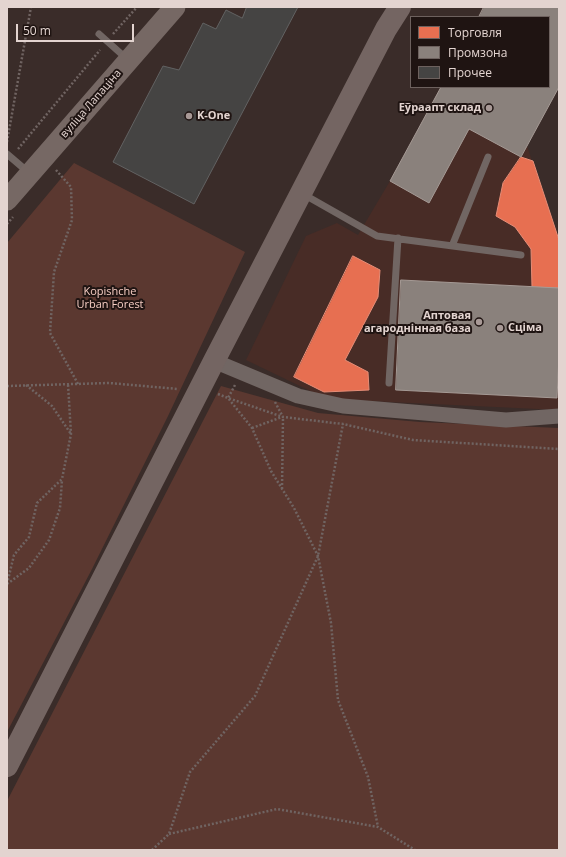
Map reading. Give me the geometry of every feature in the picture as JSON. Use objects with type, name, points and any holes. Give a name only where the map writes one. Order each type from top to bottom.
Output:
[{"type":"main road","name":"вуліца Лапаціна","points":[[7,200],[175,7]]},
{"type":"main road","points":[[386,29],[395,7]]},
{"type":"main road","points":[[7,766],[214,361],[386,29],[400,7]]},
{"type":"street","points":[[214,361],[298,396],[343,406],[506,420],[559,416]]},
{"type":"lane","points":[[99,34],[129,61]]},
{"type":"lane","points":[[7,154],[30,174]]},
{"type":"lane","points":[[452,246],[488,157]]},
{"type":"lane","points":[[301,193],[378,236],[521,255]]},
{"type":"lane","points":[[389,384],[398,238]]},
{"type":"path","points":[[7,142],[31,7]]},
{"type":"path","points":[[22,144],[137,7]]},
{"type":"path","points":[[56,170],[71,186],[72,220],[54,272],[50,333],[78,384]]},
{"type":"path","points":[[228,398],[241,373]]},
{"type":"path","points":[[265,382],[283,417],[282,489]]},
{"type":"path","points":[[7,386],[109,383],[199,391]]},
{"type":"path","points":[[62,480],[37,503],[29,537],[14,556],[7,584],[30,568],[49,540],[60,508],[62,480],[71,434],[68,384]]},
{"type":"path","points":[[26,385],[52,406],[71,434]]},
{"type":"path","points":[[228,398],[283,417],[343,424],[413,440],[559,449]]},
{"type":"path","points":[[228,398],[252,428],[271,471],[294,508],[318,556],[331,623],[338,700],[368,777],[378,828]]},
{"type":"path","points":[[252,428],[283,417]]},
{"type":"path","points":[[152,850],[169,834],[190,772],[255,696],[318,556],[343,424]]},
{"type":"path","points":[[169,834],[277,809],[378,828],[415,850]]},
{"type":"shaded area","points":[[484,7],[559,7],[559,87],[527,146],[559,240],[559,410],[327,399],[246,360],[306,236],[337,223],[358,235],[390,181],[440,88],[550,88],[550,16],[480,16]]},
{"type":"green space","name":"Kopishche Urban Forest","points":[[74,163],[245,252],[168,416],[92,569],[7,732],[7,243]]},
{"type":"green space","points":[[221,386],[318,413],[420,422],[559,428],[559,850],[7,850],[7,801]]},
{"type":"building: Торговля","points":[[521,157],[533,161],[559,240],[559,288],[532,287],[531,249],[515,227],[496,216],[503,183]]},
{"type":"building: Торговля","points":[[353,256],[380,270],[378,297],[345,360],[368,372],[369,390],[324,392],[294,377]]},
{"type":"building: Промзона","name":"Еўраапт склад","points":[[484,7],[559,7],[559,87],[521,157],[469,129],[429,203],[390,181],[440,88],[550,88],[550,16],[480,16]]},
{"type":"building: Промзона","name":"Аптовая агароднінная база","points":[[401,280],[559,288],[559,356],[557,398],[396,390]]},
{"type":"building: Прочее","name":"K-One","points":[[247,7],[298,7],[194,204],[113,162],[163,66],[179,70],[203,23],[216,29],[226,10],[242,18]]},
{"type":"place","name":"Еўраапт склад","points":[[489,108]]},
{"type":"place","name":"K-One","points":[[189,116]]},
{"type":"place","name":"Аптовая агароднінная база","points":[[479,322]]},
{"type":"place","name":"Сціма","points":[[500,328]]}]
